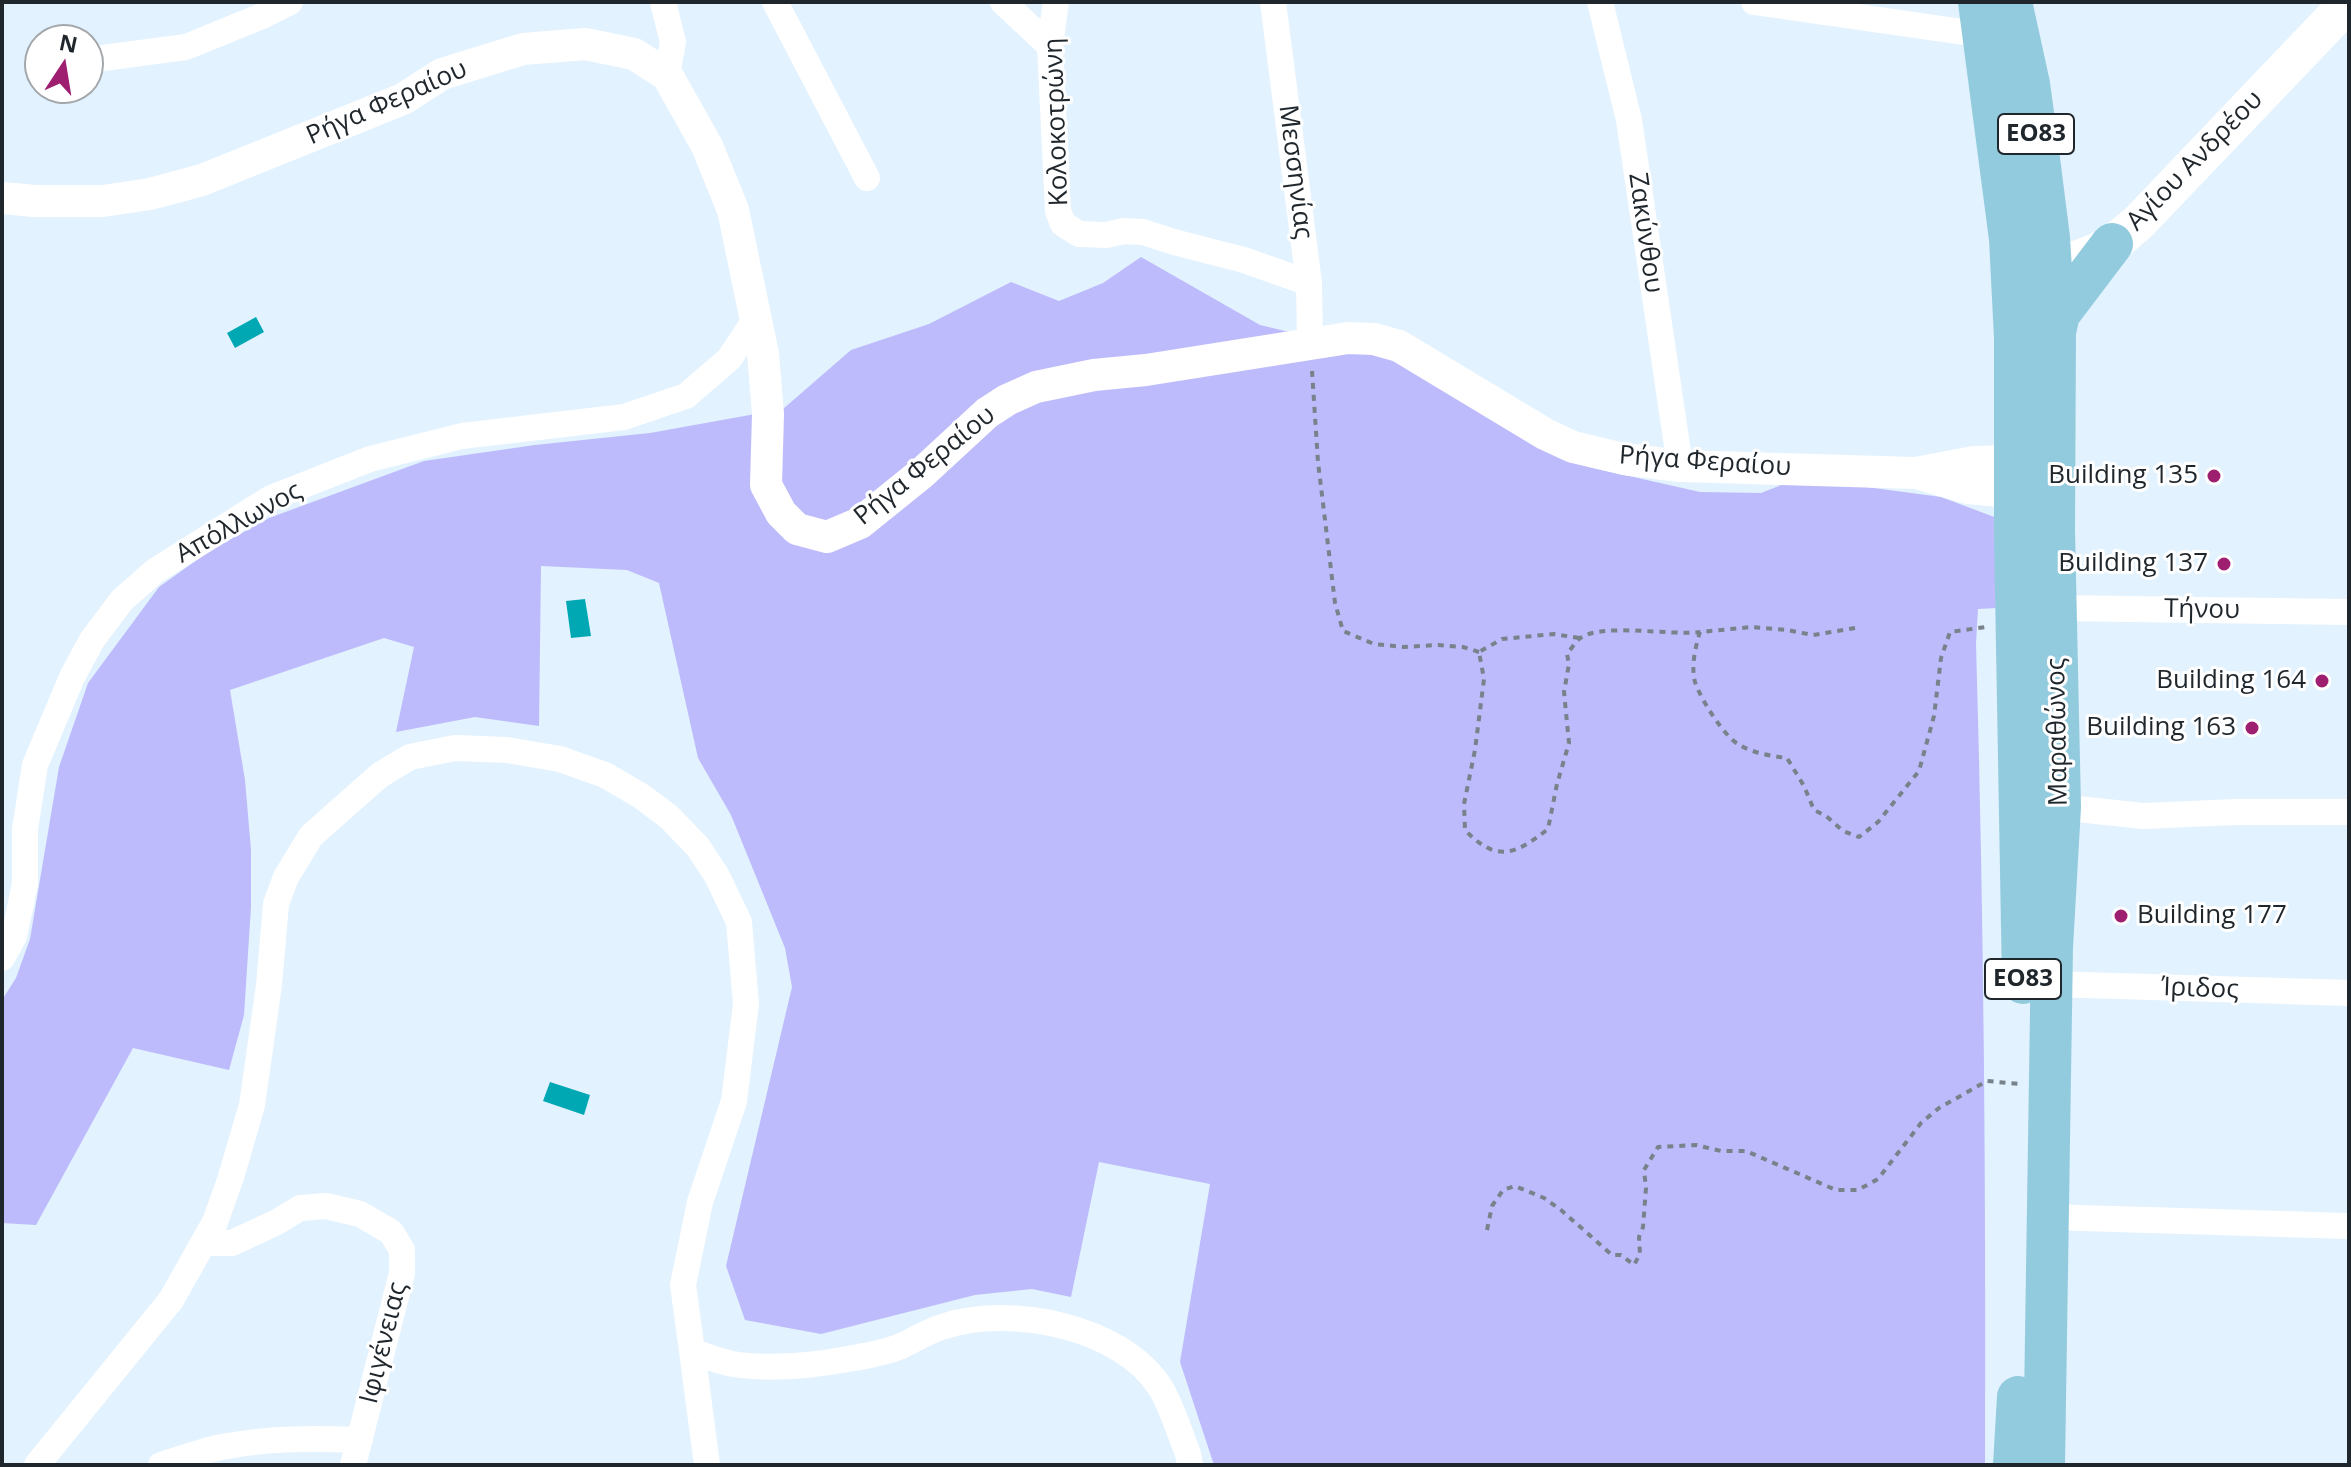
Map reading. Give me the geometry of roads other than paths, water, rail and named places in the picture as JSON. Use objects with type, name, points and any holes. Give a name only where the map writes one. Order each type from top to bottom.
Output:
[{"type":"main road","name":"Μαραθώνος","points":[[2011,2],[2029,84],[2044,192],[2015,338],[2056,608],[2060,807],[2051,984],[2044,1465]]},
{"type":"main road","name":"Αγίου Ανδρέου","points":[[2031,269],[2112,244],[2138,223],[2349,2]]},
{"type":"main road","name":"Μαραθώνος","points":[[1982,18],[2010,239],[2031,269],[2055,333],[2017,623],[2024,947],[2018,1396],[2014,1465]]},
{"type":"main road","points":[[2055,333],[2059,314],[2112,244]]},
{"type":"street","points":[[104,58],[186,47],[290,2]]},
{"type":"street","points":[[663,2],[673,42],[667,75]]},
{"type":"street","points":[[775,2],[867,178]]},
{"type":"street","points":[[1003,2],[1050,46]]},
{"type":"street","name":"Κολοκοτρώνη","points":[[1056,2],[1050,46],[1058,211],[1063,224],[1079,234],[1143,232],[1244,260],[1309,283]]},
{"type":"street","name":"Μεσσηνίας","points":[[1273,2],[1309,283],[1310,343]]},
{"type":"street","name":"Ζακύνθου","points":[[1600,2],[1629,120],[1680,466]]},
{"type":"street","points":[[1754,2],[1982,18]]},
{"type":"street","name":"Ρήγα Φεραίου","points":[[2,198],[103,201],[150,194],[202,180],[403,99],[442,74],[523,49],[585,44],[634,54],[667,75],[707,146],[733,210],[763,354],[768,414],[766,485],[781,513],[797,529],[827,537],[860,523],[922,473],[987,413],[1036,387],[1094,375],[1146,370],[1348,338],[1374,339],[1399,346],[1522,422],[1573,447],[1624,459],[1680,466],[1916,473],[1967,488],[2035,477]]},
{"type":"street","name":"Απόλλωνος","points":[[2,958],[14,936],[25,884],[25,829],[35,765],[72,677],[92,640],[122,600],[155,571],[271,498],[370,459],[462,436],[624,417],[686,396],[729,359],[755,320]]},
{"type":"street","name":"Τήνου","points":[[2056,608],[2349,612]]},
{"type":"street","points":[[37,1465],[171,1300],[215,1222],[252,1105],[269,985],[276,904],[286,877],[311,836],[380,775],[410,757],[455,748],[507,750],[560,759],[605,775],[641,796],[669,817],[698,847],[717,876],[739,922],[746,1004],[734,1101],[700,1202],[683,1285],[707,1465]]},
{"type":"street","points":[[2060,807],[2143,816],[2349,812]]},
{"type":"street","name":"Ίριδος","points":[[2051,984],[2349,993]]},
{"type":"street","name":"Ιφιγένειας","points":[[203,1243],[232,1243],[300,1208],[326,1206],[360,1214],[391,1232],[402,1250],[402,1273],[357,1452]]},
{"type":"street","points":[[2048,1217],[2349,1226]]},
{"type":"street","points":[[692,1351],[731,1364],[781,1368],[897,1348],[943,1326],[968,1320],[1056,1323],[1097,1337],[1133,1357],[1160,1387],[1190,1465]]},
{"type":"street","points":[[161,1465],[218,1448],[301,1437],[357,1452]]},
{"type":"place","name":"Building 135","points":[[2214,476]]},
{"type":"place","name":"Building 137","points":[[2224,564]]},
{"type":"place","name":"Building 164","points":[[2322,681]]},
{"type":"place","name":"Building 163","points":[[2252,728]]},
{"type":"place","name":"Building 177","points":[[2121,916]]}]
